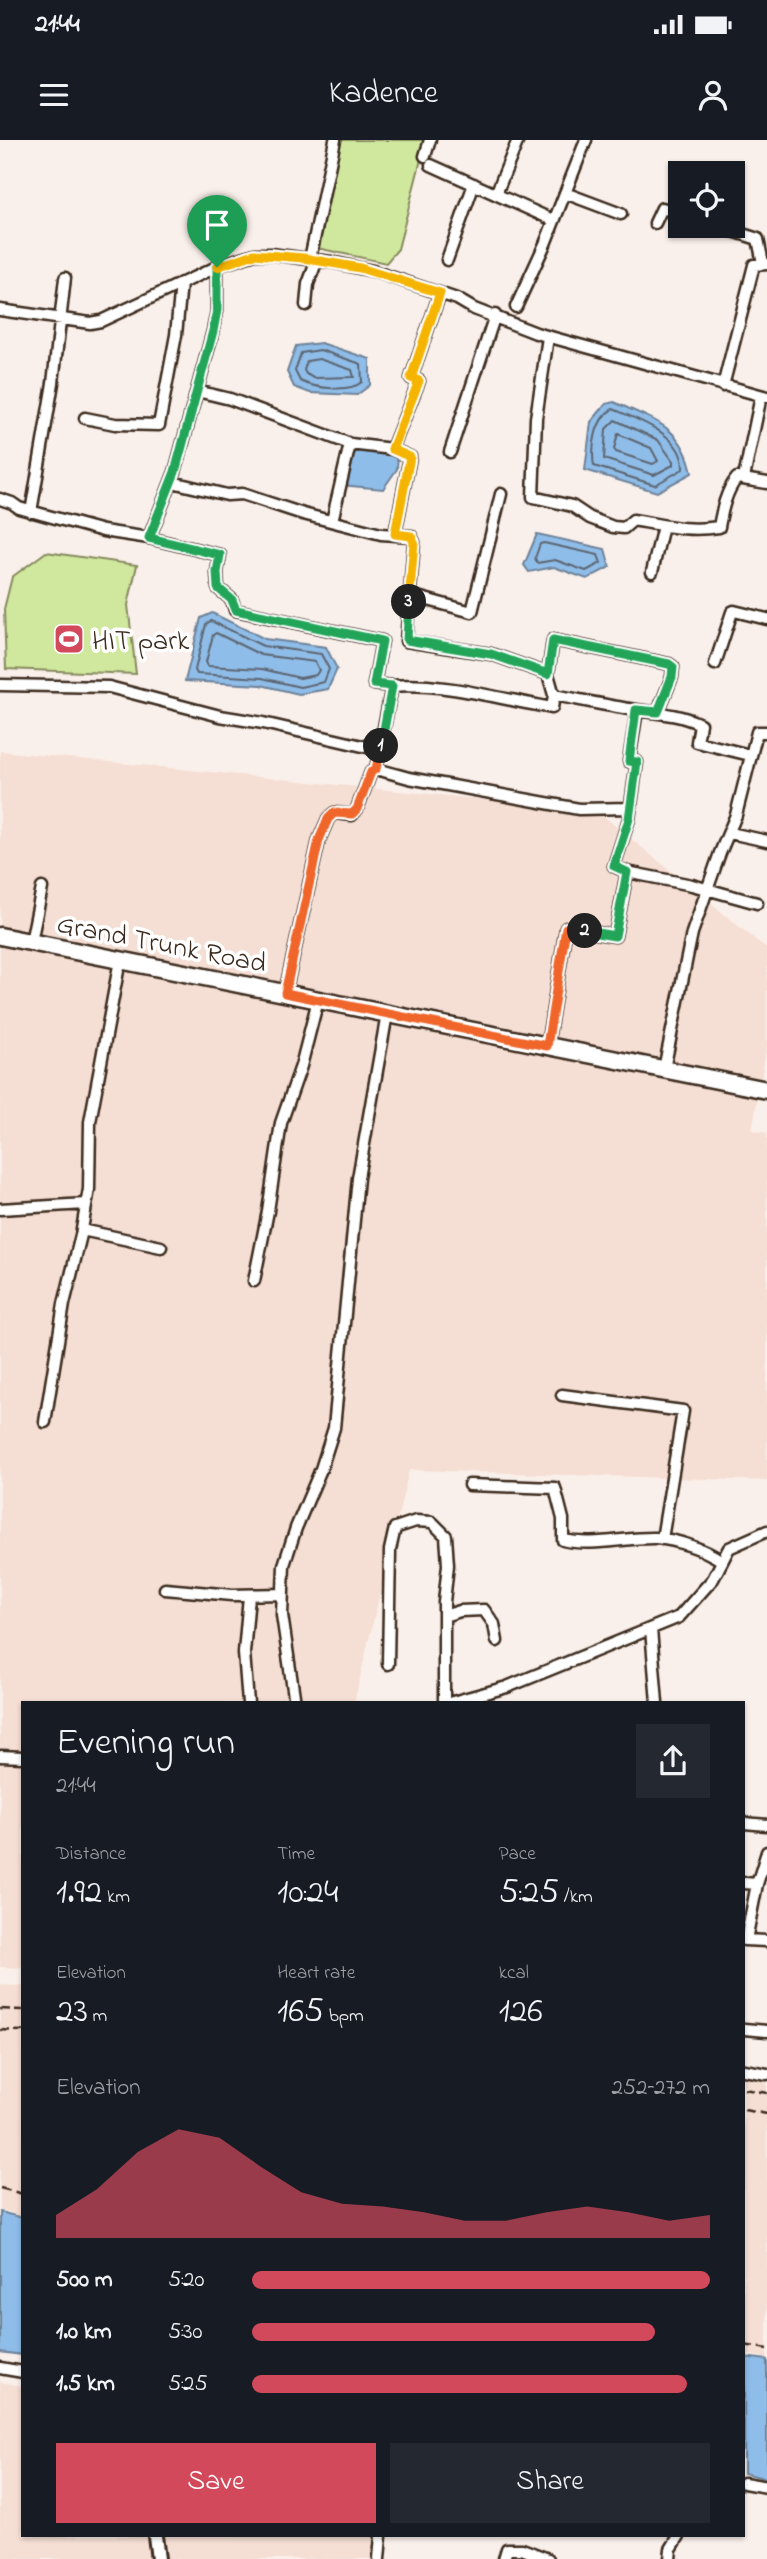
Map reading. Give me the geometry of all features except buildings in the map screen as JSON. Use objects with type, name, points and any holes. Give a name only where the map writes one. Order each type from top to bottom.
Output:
[{"type":"main road","name":"Grand Trunk Road","points":[[0,936],[767,1090]]},
{"type":"street","points":[[306,304],[335,140]]},
{"type":"street","points":[[430,140],[428,161],[553,220]]},
{"type":"street","points":[[496,194],[518,140]]},
{"type":"street","points":[[516,307],[545,244],[586,140]]},
{"type":"street","points":[[447,260],[474,184]]},
{"type":"street","points":[[565,193],[621,214]]},
{"type":"street","points":[[655,223],[662,208],[668,210]]},
{"type":"street","points":[[723,386],[754,265],[765,263],[758,239],[745,235]]},
{"type":"street","points":[[0,310],[90,323],[101,321],[217,267],[254,254],[313,260],[373,271],[440,293],[548,337],[764,397],[744,478]]},
{"type":"street","points":[[149,538],[172,482],[197,391],[217,310],[217,267]]},
{"type":"street","points":[[32,512],[53,383],[65,278]]},
{"type":"street","points":[[85,418],[115,424],[159,425],[176,335],[181,283]]},
{"type":"street","points":[[392,449],[419,381],[411,378],[440,293]]},
{"type":"street","points":[[450,452],[495,316]]},
{"type":"street","points":[[548,337],[536,418],[533,497],[572,506],[590,518],[613,527],[624,528],[633,520],[694,530],[719,527],[723,507],[737,478],[767,482]]},
{"type":"street","points":[[197,391],[230,400],[350,444],[392,449],[410,457],[395,534]]},
{"type":"street","points":[[332,521],[350,444]]},
{"type":"street","points":[[172,482],[227,495],[242,494],[381,534],[411,536],[414,542],[407,640],[491,654],[548,674]]},
{"type":"street","points":[[410,595],[472,612],[501,494]]},
{"type":"street","points":[[0,499],[32,512],[103,531],[149,538],[220,555],[218,588],[232,600],[236,610],[382,641],[374,684],[432,687],[519,700],[552,708],[554,695],[548,674],[553,640],[669,664],[673,667],[672,677],[658,712]]},
{"type":"street","points":[[652,572],[663,526]]},
{"type":"street","points":[[715,664],[732,612],[767,619]]},
{"type":"street","points":[[0,685],[109,687],[220,716],[380,750]]},
{"type":"street","points":[[376,769],[392,686]]},
{"type":"street","points":[[554,695],[658,712],[700,724],[696,742],[750,755]]},
{"type":"street","points":[[636,710],[629,761],[637,762],[629,819],[614,866],[627,872],[757,903]]},
{"type":"street","points":[[664,1069],[692,933],[736,816],[757,732],[767,732]]},
{"type":"street","points":[[285,993],[319,840],[328,819],[334,813],[352,814],[357,809],[371,772],[376,769],[554,806],[579,809],[629,808]]},
{"type":"street","points":[[730,833],[767,841]]},
{"type":"street","points":[[547,1046],[566,928],[615,936],[627,872]]},
{"type":"street","points":[[31,942],[42,888]]},
{"type":"street","points":[[45,1422],[64,1304],[82,1230],[91,1142],[90,1122],[120,960]]},
{"type":"street","points":[[254,1281],[281,1123],[318,1000]]},
{"type":"street","points":[[295,1701],[282,1615],[284,1565],[334,1428],[358,1178],[387,1014]]},
{"type":"street","points":[[0,1209],[86,1204]]},
{"type":"street","points":[[82,1230],[161,1247]]},
{"type":"street","points":[[562,1395],[683,1411],[672,1492],[662,1539]]},
{"type":"street","points":[[469,1485],[555,1488],[562,1519],[563,1540],[590,1542],[662,1539],[710,1552],[722,1561]]},
{"type":"street","points":[[388,1664],[387,1601],[390,1550],[395,1528],[416,1521],[432,1522],[446,1536],[448,1565],[444,1616],[444,1701]]},
{"type":"street","points":[[456,1701],[507,1687],[679,1617],[713,1579],[729,1548],[767,1531]]},
{"type":"street","points":[[165,1589],[248,1596],[283,1594]]},
{"type":"street","points":[[248,1596],[244,1653],[248,1701]]},
{"type":"street","points":[[444,1616],[460,1611],[484,1610],[494,1624],[497,1641]]},
{"type":"street","points":[[651,1629],[657,1701]]},
{"type":"street","points":[[0,1756],[21,1757]]},
{"type":"street","points":[[745,1823],[767,1825]]},
{"type":"street","points":[[767,1852],[745,1940],[767,1941]]},
{"type":"street","points":[[745,1883],[757,1884]]},
{"type":"street","points":[[745,2029],[767,2031]]},
{"type":"street","points":[[745,2070],[767,2074]]},
{"type":"street","points":[[0,2368],[21,2372]]},
{"type":"street","points":[[745,2483],[767,2487]]},
{"type":"street","points":[[155,2537],[158,2559]]},
{"type":"street","points":[[379,2559],[382,2537]]},
{"type":"street","points":[[670,2559],[671,2549],[678,2537]]},
{"type":"street","points":[[504,2559],[507,2549],[522,2549],[545,2558]]},
{"type":"shaded area","points":[[0,751],[597,811],[767,949],[767,1045],[752,1130],[767,1133],[767,1481],[409,1470],[354,1701],[21,1701],[21,1968],[0,1967]]},
{"type":"shaded area","points":[[0,1985],[21,1986],[21,2216],[0,2209]]},
{"type":"shaded area","points":[[745,2077],[767,2081],[767,2358],[745,2354]]},
{"type":"shaded area","points":[[0,2382],[21,2386],[21,2537],[381,2537],[380,2559],[0,2559]]},
{"type":"green space","points":[[340,140],[426,140],[398,249],[386,263],[317,248]]},
{"type":"green space","name":"HIT park","points":[[46,552],[137,565],[128,605],[136,674],[6,669],[4,609],[12,577]]},
{"type":"water","points":[[321,343],[370,359],[370,385],[357,395],[310,393],[294,387],[287,372],[296,346]]},
{"type":"water","points":[[614,402],[653,420],[674,435],[688,457],[692,473],[657,492],[585,470],[591,422],[606,404]]},
{"type":"water","points":[[356,441],[398,450],[397,469],[383,489],[341,485]]},
{"type":"water","points":[[537,534],[605,549],[610,567],[587,579],[554,567],[529,572],[524,565]]},
{"type":"water","points":[[212,613],[265,639],[326,647],[337,669],[328,689],[299,694],[261,685],[185,681],[201,618]]},
{"type":"water","points":[[0,2212],[21,2217],[21,2355],[0,2352]]},
{"type":"water","points":[[745,2357],[767,2360],[767,2479],[745,2473]]},
{"type":"railway","points":[[0,2009],[21,2010]]},
{"type":"railway","points":[[0,2030],[21,2031]]},
{"type":"railway","points":[[745,2089],[767,2093]]},
{"type":"railway","points":[[745,2110],[767,2114]]},
{"type":"railway","points":[[0,2188],[21,2193]]},
{"type":"railway","points":[[745,2345],[767,2349]]},
{"type":"place","name":"HIT park","points":[[69,639]]},
{"type":"route","points":[[254,254],[271,254],[373,271],[440,293],[411,378],[419,381],[392,449],[410,457],[395,534],[407,534],[414,542],[407,640],[491,654],[548,674],[553,640],[673,667],[672,677],[658,712],[636,710],[629,761],[637,762],[629,819],[614,866],[627,872],[615,936],[566,928],[547,1046],[285,993],[319,840],[328,819],[334,813],[352,814],[357,809],[371,772],[376,769],[392,686],[374,684],[382,641],[236,610],[232,600],[218,588],[220,555],[149,538],[175,472],[213,331],[217,310],[217,267],[254,254]]}]
